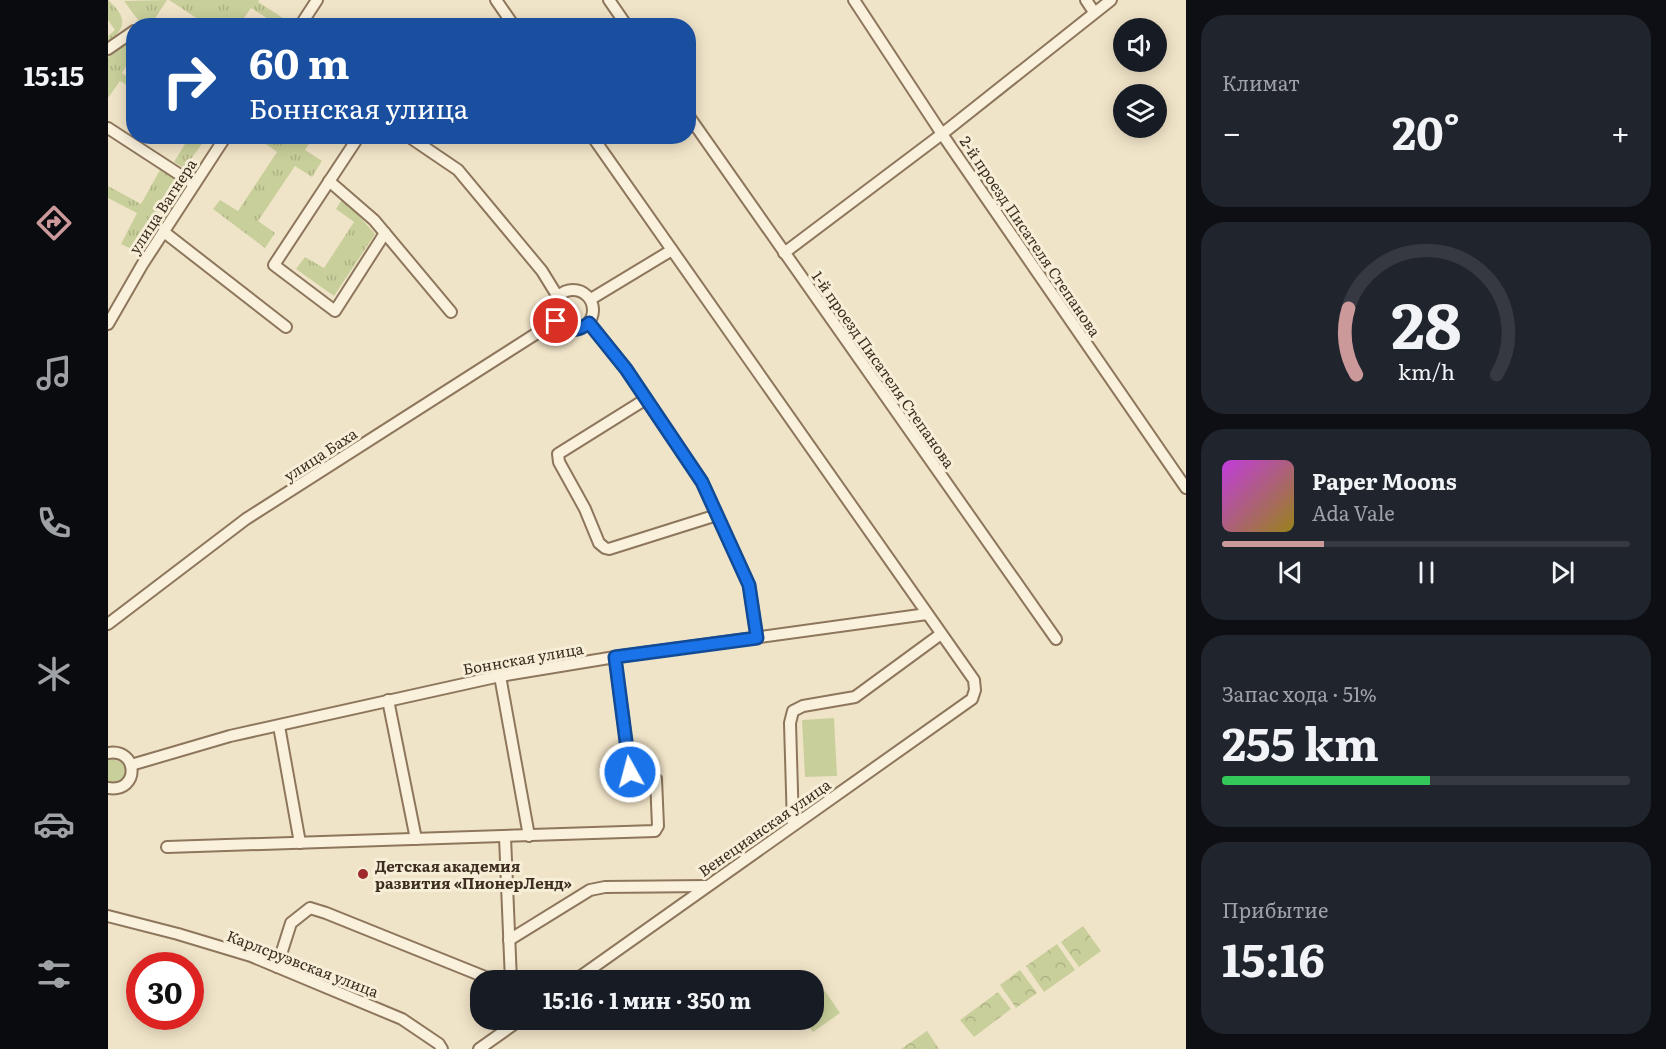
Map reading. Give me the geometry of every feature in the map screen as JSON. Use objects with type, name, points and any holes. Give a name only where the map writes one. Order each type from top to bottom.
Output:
[{"type":"street","points":[[305,18],[317,0]]},
{"type":"street","points":[[496,0],[508,18]]},
{"type":"street","points":[[609,0],[621,18]]},
{"type":"street","name":"2-й проезд Писателя Степанова","points":[[854,0],[942,134],[1186,488]]},
{"type":"street","points":[[1086,0],[1094,12]]},
{"type":"street","points":[[784,253],[942,134],[1111,0]]},
{"type":"street","points":[[108,49],[126,37]]},
{"type":"street","name":"1-й проезд Писателя Степанова","points":[[696,126],[1056,639]]},
{"type":"street","points":[[108,128],[126,140]]},
{"type":"street","points":[[133,144],[194,184]]},
{"type":"street","name":"улица Вагнера","points":[[108,324],[164,231],[221,144]]},
{"type":"street","points":[[353,144],[274,266],[335,311],[385,233]]},
{"type":"street","points":[[420,144],[458,170],[542,271],[558,297]]},
{"type":"street","points":[[598,144],[941,634],[855,697],[803,706],[793,711],[789,723],[793,825]]},
{"type":"street","points":[[329,181],[374,220],[451,312]]},
{"type":"street","points":[[164,231],[286,327]]},
{"type":"street","points":[[591,299],[672,249]]},
{"type":"street","points":[[581,291],[591,299],[593,311],[589,323],[584,327],[572,330],[556,321],[554,308],[558,297],[563,293],[581,291]]},
{"type":"street","name":"улица Баха","points":[[108,624],[246,519],[556,321]]},
{"type":"street","points":[[589,323],[626,369],[702,482],[749,585],[757,638]]},
{"type":"street","points":[[646,399],[558,454],[559,462],[585,508],[599,543],[609,549],[717,515]]},
{"type":"street","name":"Боннская улица","points":[[131,765],[230,736],[500,676],[615,657],[927,614]]},
{"type":"street","name":"Венецианская улица","points":[[589,970],[972,699],[975,690],[974,680],[941,634]]},
{"type":"street","points":[[167,847],[649,833],[655,831],[658,826],[656,779],[651,775],[631,775],[615,657]]},
{"type":"street","points":[[500,676],[529,836]]},
{"type":"street","points":[[388,700],[416,839]]},
{"type":"street","points":[[279,726],[300,843]]},
{"type":"street","points":[[108,753],[121,754],[126,757],[131,765],[132,774],[126,784],[115,789],[108,788]]},
{"type":"street","points":[[506,837],[510,970]]},
{"type":"street","points":[[509,940],[590,890],[605,887],[708,885]]},
{"type":"street","points":[[277,967],[291,923],[310,908],[470,971]]},
{"type":"street","name":"Карлсруэвская улица","points":[[108,916],[201,940],[251,956],[402,1019],[439,1044],[442,1049]]},
{"type":"street","points":[[479,1049],[504,1030]]},
{"type":"green space","points":[[108,0],[121,16],[122,26],[108,42],[108,36],[115,30],[108,20]]},
{"type":"green space","points":[[167,0],[155,18],[137,18],[124,1]]},
{"type":"green space","points":[[169,0],[259,0],[258,2],[283,18],[267,18],[251,8],[244,18],[196,18]]},
{"type":"green space","points":[[126,44],[126,67],[122,73],[126,76],[126,85],[120,81],[108,98],[108,57]]},
{"type":"green space","points":[[185,144],[202,144],[191,159],[199,165],[196,169],[190,172],[174,162]]},
{"type":"green space","points":[[266,144],[309,144],[305,150],[322,161],[312,177],[295,166],[258,221],[275,233],[265,248],[213,209],[220,200],[238,211],[277,152]]},
{"type":"green space","points":[[160,170],[179,184],[180,192],[178,197],[170,193],[139,245],[146,250],[138,252],[121,244],[137,213],[108,198],[108,186],[141,204]]},
{"type":"green space","points":[[343,198],[375,234],[334,296],[296,269],[305,257],[324,268],[354,222],[336,209]]},
{"type":"green space","points":[[834,718],[837,776],[805,777],[802,720]]},
{"type":"green space","points":[[108,760],[123,763],[126,771],[123,778],[113,784],[108,782]]},
{"type":"green space","points":[[1083,926],[1101,951],[1079,967],[1061,942]]},
{"type":"green space","points":[[1057,944],[1075,970],[1044,992],[1026,966]]},
{"type":"green space","points":[[1020,970],[1037,993],[1016,1008],[1000,985]]},
{"type":"green space","points":[[824,992],[840,1013],[824,1024]]},
{"type":"green space","points":[[998,992],[1011,1009],[974,1037],[960,1020]]},
{"type":"green space","points":[[927,1031],[939,1049],[901,1049]]},
{"type":"place","name":"Детская академия развития «ПионерЛенд»","points":[[363,874]]},
{"type":"route","points":[[556,321],[572,330],[589,323],[626,369],[702,482],[749,585],[757,638],[615,657],[630,772]]}]
